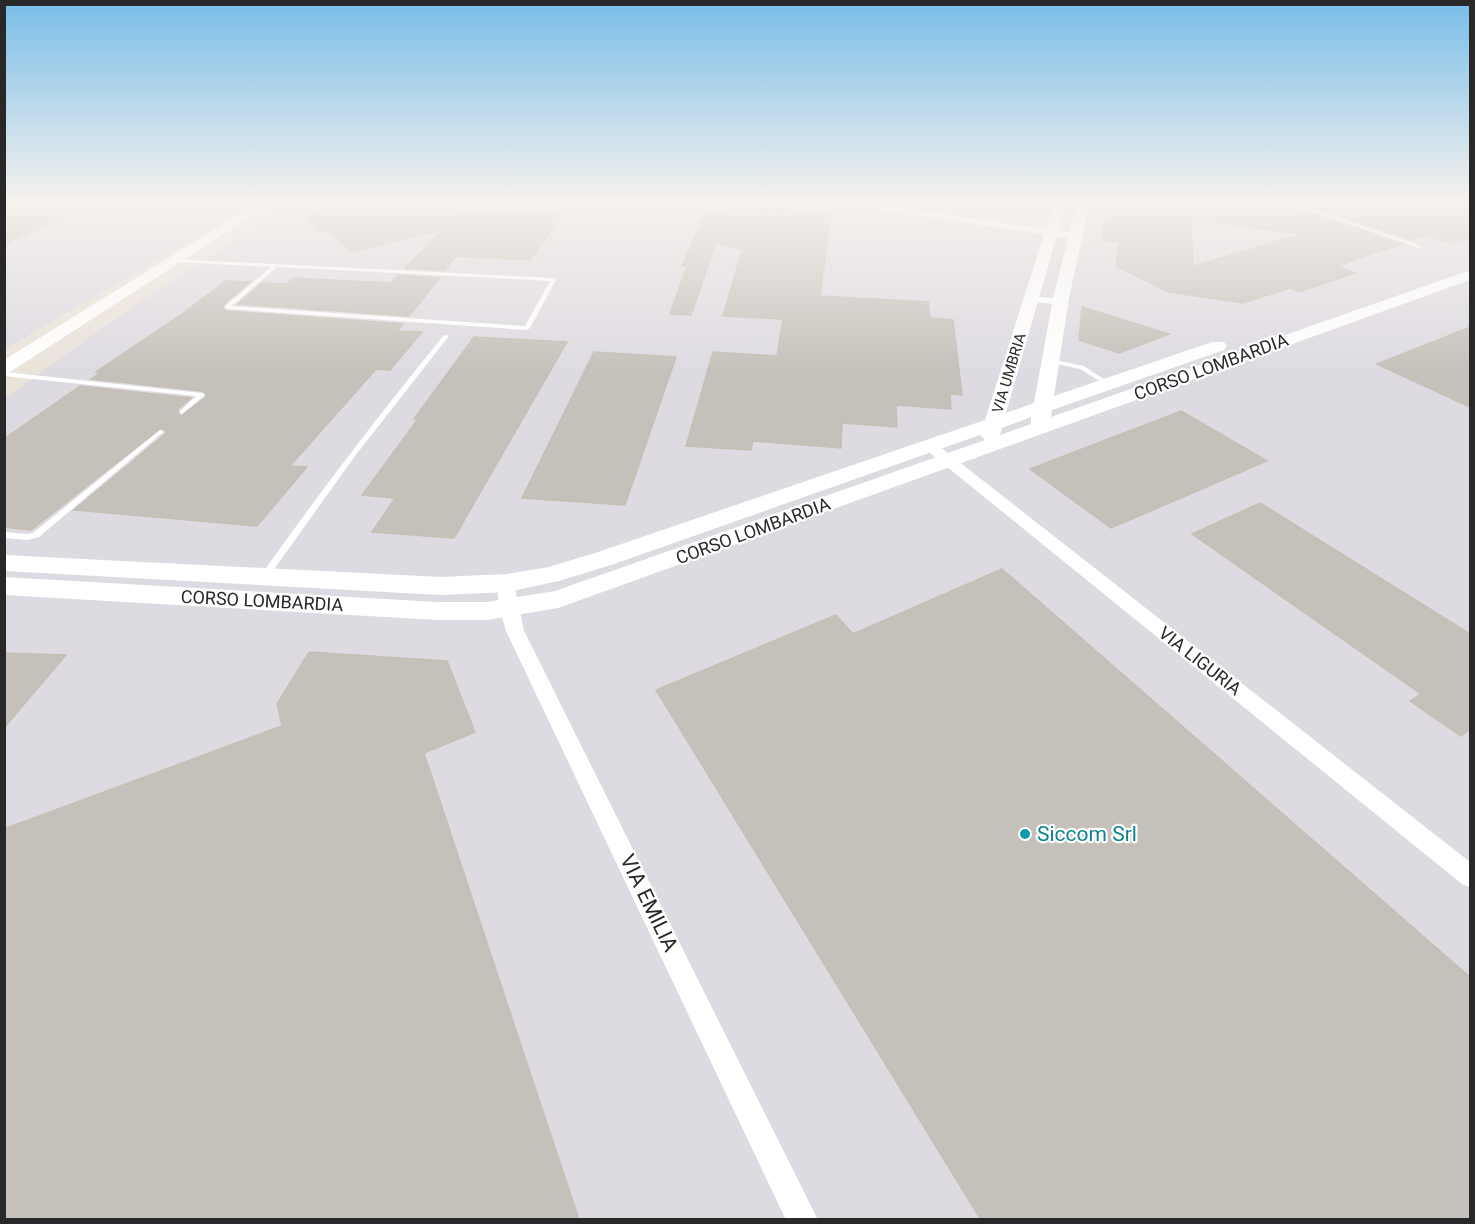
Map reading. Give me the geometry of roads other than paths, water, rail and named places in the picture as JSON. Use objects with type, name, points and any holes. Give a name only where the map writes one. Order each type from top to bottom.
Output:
[{"type":"street","points":[[4,368],[179,257]]},
{"type":"street","name":"VIA UMBRIA","points":[[987,447],[1043,257]]},
{"type":"street","name":"VIA UMBRIA","points":[[1041,418],[1060,302],[1071,257]]},
{"type":"street","name":"CORSO LOMBARDIA","points":[[4,586],[436,611],[509,609],[558,599],[987,447],[1108,384],[1470,259]]},
{"type":"street","name":"CORSO LOMBARDIA","points":[[4,563],[441,586],[507,583],[550,575],[606,558],[993,424],[1041,418],[1182,378],[1470,275]]},
{"type":"street","points":[[1419,277],[1441,285]]},
{"type":"street","points":[[1031,298],[1060,302]]},
{"type":"street","points":[[1162,366],[1182,378]]},
{"type":"street","name":"VIA LIGURIA","points":[[930,446],[1470,876]]},
{"type":"street","points":[[743,511],[759,529]]},
{"type":"street","name":"VIA EMILIA","points":[[507,583],[509,609],[515,631],[804,1220]]},
{"type":"lane","points":[[174,260],[554,280],[527,328],[227,307],[275,266]]},
{"type":"lane","points":[[264,577],[382,414],[446,336]]},
{"type":"lane","points":[[1050,361],[1082,367],[1108,384]]},
{"type":"lane","points":[[4,374],[202,395],[182,412]]},
{"type":"lane","points":[[4,534],[27,537],[36,535],[160,432]]},
{"type":"place","name":"Siccom Srl","points":[[1025,834]]}]
